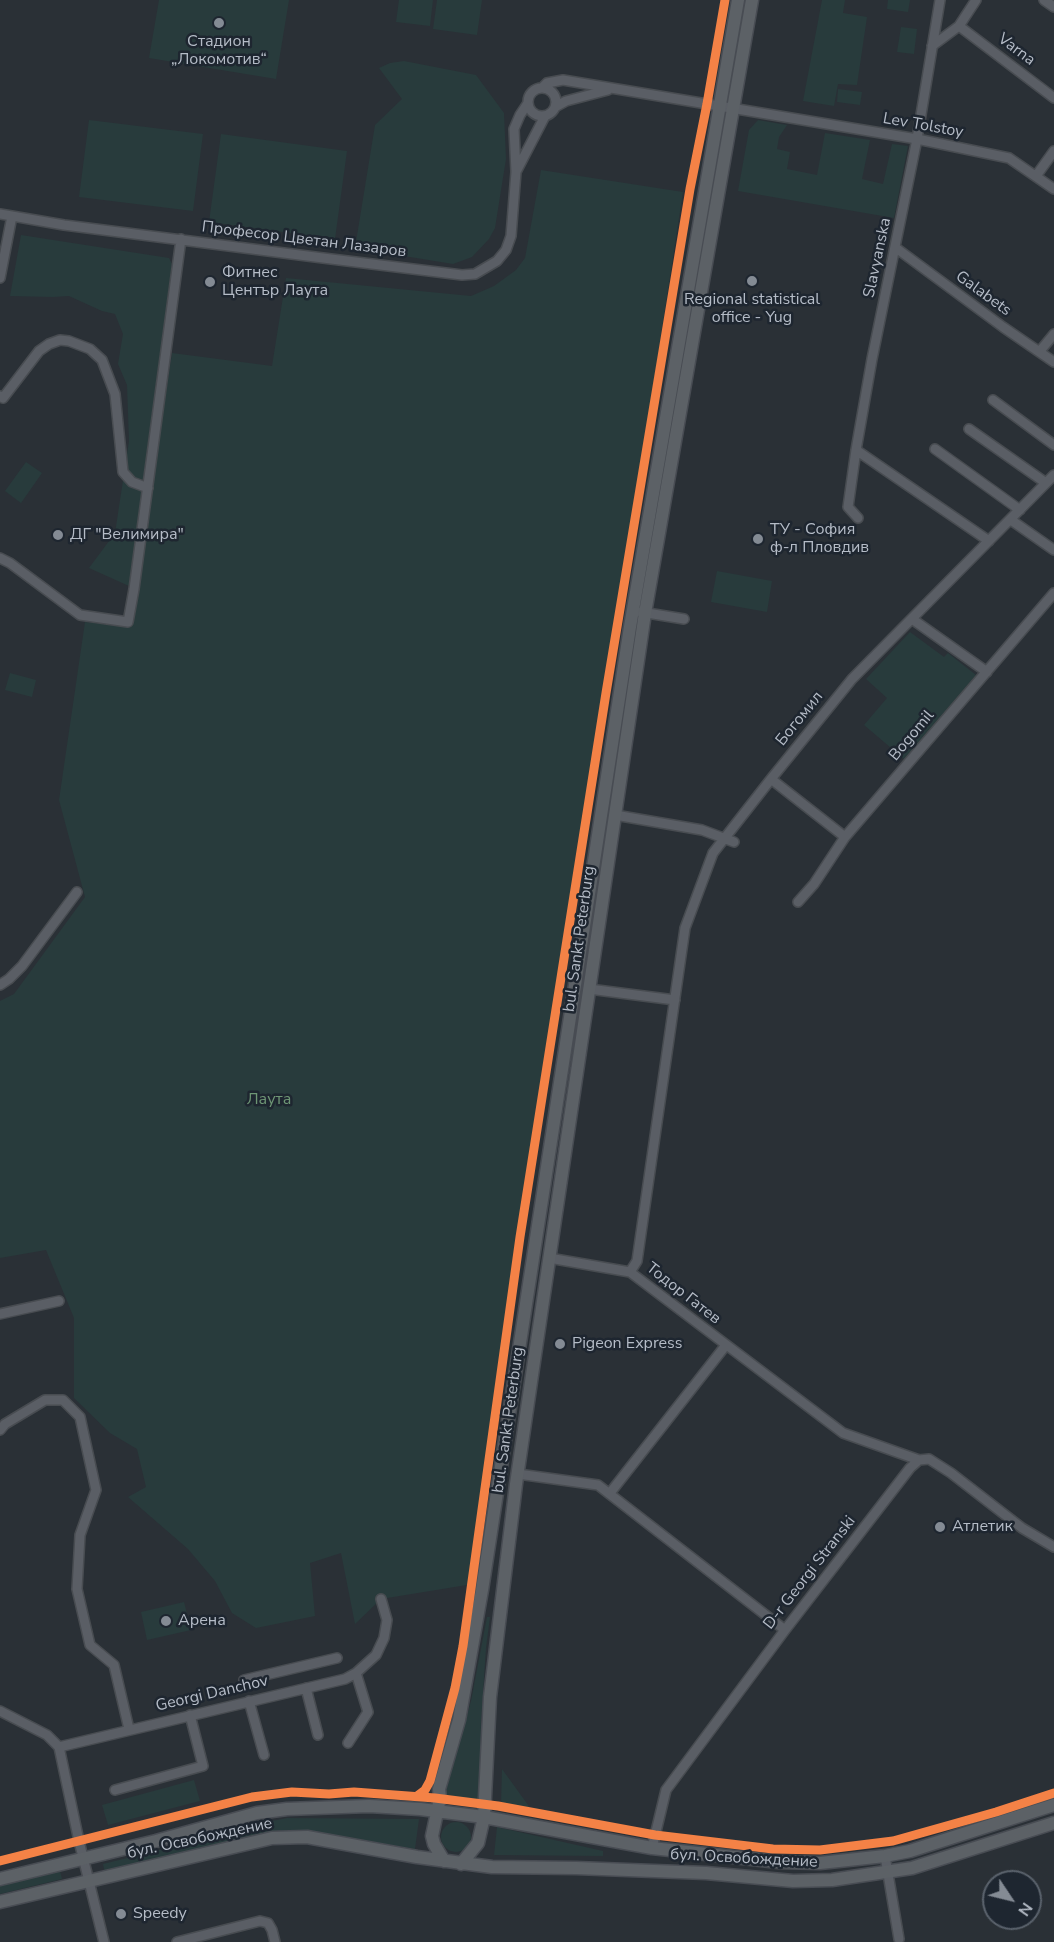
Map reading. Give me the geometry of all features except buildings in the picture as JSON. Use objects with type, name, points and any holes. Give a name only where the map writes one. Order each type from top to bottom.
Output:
[{"type":"main road","name":"bul. Sankt Peterburg","points":[[444,1861],[432,1836],[440,1798],[439,1789],[459,1720],[482,1590],[719,106],[738,0]]},
{"type":"main road","name":"bul. Sankt Peterburg","points":[[461,1864],[478,1843],[484,1816],[490,1697],[518,1474],[615,816],[639,612],[752,0]]},
{"type":"main road","name":"бул. Освобождение","points":[[0,1879],[156,1842],[257,1813],[287,1809],[369,1806],[436,1811],[484,1816],[652,1848],[779,1862],[820,1863],[910,1851],[1054,1805]]},
{"type":"main road","name":"бул. Освобождение","points":[[0,1902],[272,1838],[307,1837],[461,1864],[706,1873],[793,1881],[832,1880],[912,1868],[1054,1823]]},
{"type":"street","name":"Slavyanska","points":[[858,518],[848,507],[856,450],[872,359],[917,139],[940,0]]},
{"type":"street","points":[[932,46],[959,26],[976,0]]},
{"type":"street","points":[[1044,0],[1054,8]]},
{"type":"street","name":"Varna","points":[[959,26],[1054,98]]},
{"type":"street","points":[[562,80],[611,89],[566,101],[545,116],[533,113],[528,103],[528,98],[533,91],[542,88],[547,83],[562,80]]},
{"type":"street","points":[[542,88],[554,94],[555,107]]},
{"type":"street","name":"Lev Tolstoy","points":[[611,89],[917,139],[1009,158],[1054,189]]},
{"type":"street","name":"Професор Цветан Лазаров","points":[[0,214],[64,225],[462,276],[475,274],[497,261],[506,250],[511,236],[516,172],[514,129],[528,103]]},
{"type":"street","name":"Професор Цветан Лазаров","points":[[516,172],[545,116]]},
{"type":"street","points":[[1036,176],[1054,152]]},
{"type":"street","points":[[0,278],[12,216]]},
{"type":"street","points":[[0,558],[10,562],[80,615],[128,622],[181,239]]},
{"type":"street","name":"Galabets","points":[[896,248],[996,317],[1054,362]]},
{"type":"street","points":[[1040,351],[1054,334]]},
{"type":"street","points":[[0,396],[3,398],[39,351],[49,344],[60,340],[69,341],[90,349],[102,360],[115,394],[123,472],[132,482],[148,488]]},
{"type":"street","points":[[993,400],[1054,445]]},
{"type":"street","points":[[969,429],[1046,483]]},
{"type":"street","points":[[935,449],[1020,510]]},
{"type":"street","points":[[856,450],[989,541]]},
{"type":"street","points":[[630,1272],[637,1261],[685,928],[713,853],[729,840],[771,778],[852,679],[1054,475]]},
{"type":"street","points":[[1011,520],[1054,550]]},
{"type":"street","name":"Bogomil","points":[[798,902],[814,884],[845,837],[1054,593]]},
{"type":"street","points":[[639,612],[684,618]]},
{"type":"street","points":[[912,619],[987,672]]},
{"type":"street","points":[[771,778],[845,837]]},
{"type":"street","points":[[615,816],[702,830],[729,840]]},
{"type":"street","points":[[0,984],[9,979],[22,966],[77,892]]},
{"type":"street","points":[[589,988],[675,1000]]},
{"type":"street","name":"Тодор Гатев","points":[[549,1258],[630,1272],[843,1433],[919,1460]]},
{"type":"street","points":[[0,1314],[59,1301]]},
{"type":"street","points":[[610,1493],[726,1345]]},
{"type":"street","points":[[0,1430],[5,1424],[45,1400],[63,1400],[80,1417],[96,1490],[80,1535],[77,1588],[90,1645],[114,1665],[129,1729]]},
{"type":"street","points":[[919,1460],[929,1459],[951,1473],[1022,1528],[1054,1547]]},
{"type":"street","name":"D-r Georgi Stranski","points":[[652,1848],[666,1790],[785,1630],[910,1468],[919,1460]]},
{"type":"street","points":[[518,1474],[598,1485],[785,1630]]},
{"type":"street","name":"Georgi Danchov","points":[[59,1747],[345,1679],[356,1673],[376,1655],[384,1638],[387,1620],[381,1599]]},
{"type":"street","points":[[244,1680],[337,1658]]},
{"type":"street","points":[[348,1743],[368,1712],[356,1673]]},
{"type":"street","points":[[306,1688],[318,1735]]},
{"type":"street","points":[[249,1701],[264,1755]]},
{"type":"street","points":[[0,1711],[47,1735],[59,1747],[104,1942]]},
{"type":"street","points":[[115,1790],[203,1766],[190,1715]]},
{"type":"street","points":[[885,1856],[899,1939]]},
{"type":"street","points":[[177,1942],[260,1921],[268,1923],[275,1942]]},
{"type":"green space","points":[[159,0],[289,0],[276,79],[149,58]]},
{"type":"green space","points":[[399,0],[433,0],[430,26],[396,22]]},
{"type":"green space","points":[[437,0],[482,0],[477,35],[433,29]]},
{"type":"green space","points":[[822,0],[845,0],[843,13],[867,17],[857,85],[838,84],[834,106],[803,101]]},
{"type":"green space","points":[[888,0],[910,0],[908,12],[887,9]]},
{"type":"green space","points":[[901,27],[917,29],[914,54],[897,52]]},
{"type":"green space","points":[[404,61],[476,75],[504,113],[506,159],[495,228],[489,239],[472,257],[453,264],[355,248],[375,125],[402,99],[379,68],[390,63]]},
{"type":"green space","points":[[838,89],[862,92],[860,105],[837,102]]},
{"type":"green space","points":[[89,120],[203,134],[193,211],[79,197]]},
{"type":"green space","points":[[758,120],[787,125],[779,137],[777,149],[790,152],[787,169],[817,175],[825,133],[870,140],[862,179],[883,184],[892,144],[908,146],[894,218],[738,191],[749,130]]},
{"type":"green space","points":[[221,134],[347,151],[335,239],[209,222]]},
{"type":"green space","name":"Лаута","points":[[541,170],[683,192],[606,693],[569,902],[473,1584],[381,1599],[355,1624],[341,1553],[310,1563],[315,1616],[256,1628],[232,1613],[215,1581],[188,1549],[128,1497],[146,1487],[137,1449],[110,1433],[74,1398],[74,1318],[46,1250],[0,1258],[0,1001],[14,994],[85,897],[59,800],[85,622],[131,627],[172,353],[272,366],[286,278],[471,296],[494,286],[516,270],[525,258]]},
{"type":"green space","points":[[21,235],[169,258],[172,264],[129,586],[89,568],[115,533],[129,441],[127,385],[118,364],[123,334],[115,314],[102,311],[69,296],[10,296]]},
{"type":"green space","points":[[26,462],[42,473],[21,503],[5,491]]},
{"type":"green space","points":[[717,571],[772,581],[767,612],[711,602]]},
{"type":"green space","points":[[910,632],[944,657],[948,653],[976,675],[904,759],[864,725],[887,698],[866,679]]},
{"type":"green space","points":[[10,673],[36,680],[32,697],[5,690]]},
{"type":"green space","name":"Арена","points":[[184,1602],[191,1630],[147,1640],[141,1612]]},
{"type":"green space","points":[[487,1617],[490,1617],[481,1723],[480,1801],[444,1797],[471,1701]]},
{"type":"green space","points":[[502,1769],[531,1809],[501,1804]]},
{"type":"green space","points":[[194,1780],[200,1801],[108,1825],[102,1805]]},
{"type":"green space","points":[[287,1818],[419,1819],[415,1849],[308,1831],[279,1831],[105,1873],[103,1864],[216,1836],[232,1829]]},
{"type":"green space","points":[[456,1822],[467,1826],[471,1837],[467,1848],[456,1852],[445,1848],[441,1837],[445,1826]]},
{"type":"green space","points":[[497,1827],[603,1851],[603,1856],[494,1855]]},
{"type":"green space","points":[[60,1871],[62,1879],[0,1894],[0,1885]]},
{"type":"cycle path","points":[[417,1796],[425,1790],[430,1781],[455,1688],[463,1646],[520,1237],[606,693],[690,189],[725,0]]},
{"type":"cycle path","points":[[0,1861],[252,1797],[292,1792],[329,1794],[354,1792],[435,1798],[498,1806],[655,1835],[773,1849],[820,1850],[893,1841],[1054,1793]]},
{"type":"place","name":"Стадион „Локомотив“","points":[[219,23]]},
{"type":"place","name":"Regional statistical office - Yug","points":[[752,281]]},
{"type":"place","name":"Фитнес Център Лаута","points":[[210,282]]},
{"type":"place","name":"ДГ \"Велимира\"","points":[[58,535]]},
{"type":"place","name":"ТУ - София ф-л Пловдив","points":[[758,539]]},
{"type":"place","name":"Pigeon Express","points":[[560,1344]]},
{"type":"place","name":"Атлетик","points":[[940,1527]]},
{"type":"place","name":"Арена","points":[[166,1621]]},
{"type":"place","name":"Speedy","points":[[121,1914]]}]
